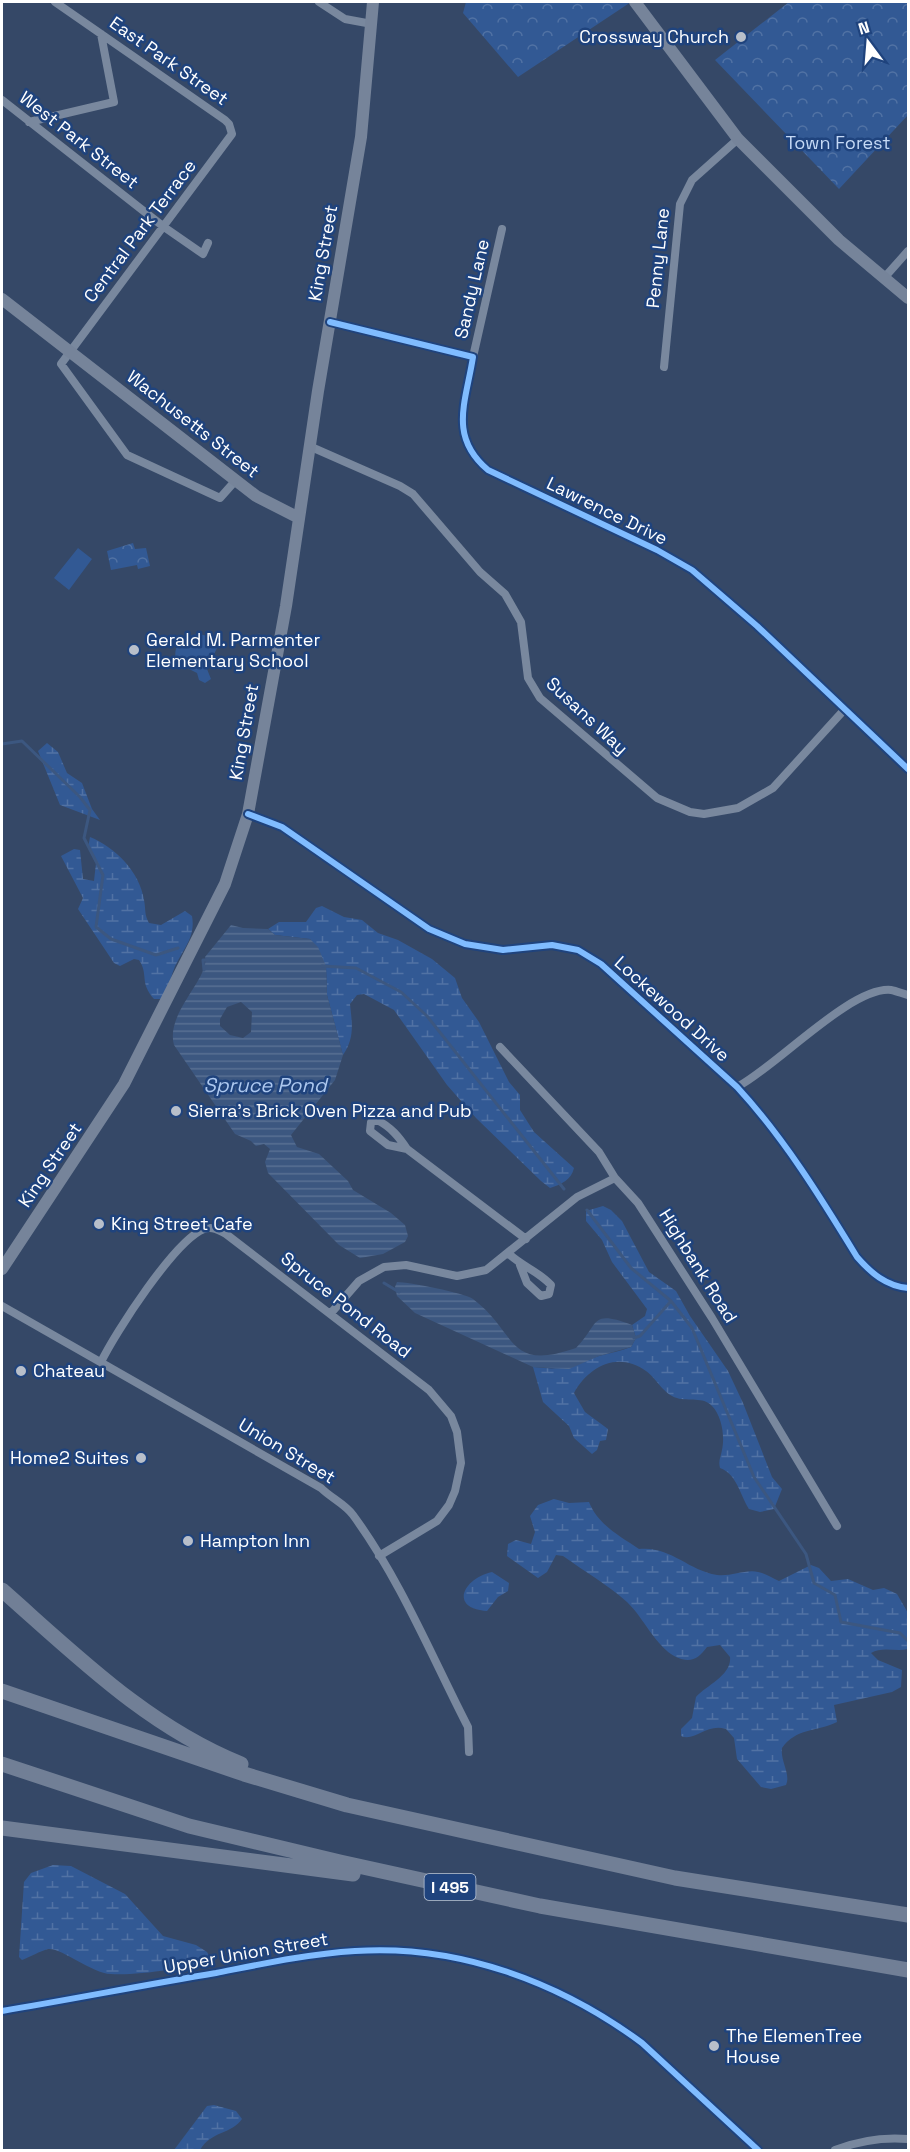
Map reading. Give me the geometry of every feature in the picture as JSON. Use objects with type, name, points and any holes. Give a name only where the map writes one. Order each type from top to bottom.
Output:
[{"type":"highway","points":[[2,1590],[126,1699],[177,1734],[238,1763],[347,1805]]},
{"type":"highway","points":[[2,1691],[244,1774],[347,1805],[655,1874],[909,1916]]},
{"type":"highway","name":"I 495","points":[[2,1764],[189,1826],[442,1885],[540,1906],[909,1970]]},
{"type":"highway","points":[[2,1828],[442,1885]]},
{"type":"main road","name":"King Street","points":[[2,1269],[124,1084],[225,884],[248,814],[361,137],[373,2]]},
{"type":"main road","points":[[635,2],[738,139],[797,200],[909,298]]},
{"type":"main road","name":"Wachusetts Street","points":[[2,299],[256,496],[299,518]]},
{"type":"street","name":"East Park Street","points":[[55,2],[225,120],[231,129]]},
{"type":"street","points":[[319,2],[345,19],[372,24]]},
{"type":"street","points":[[29,122],[114,102],[101,34]]},
{"type":"street","name":"West Park Street","points":[[2,100],[164,227],[203,254],[208,243]]},
{"type":"street","name":"Central Park Terrace","points":[[70,351],[230,140],[231,129]]},
{"type":"street","name":"Penny Lane","points":[[663,367],[680,204],[692,180],[738,139]]},
{"type":"street","name":"Sandy Lane","points":[[473,357],[502,228]]},
{"type":"street","points":[[884,278],[909,252]]},
{"type":"street","points":[[330,322],[473,357]]},
{"type":"street","points":[[70,351],[61,364],[127,455],[220,498],[236,480]]},
{"type":"street","name":"Lawrence Drive","points":[[473,357],[462,423],[464,439],[474,458],[488,470],[657,550],[692,570],[757,626],[909,769]]},
{"type":"street","name":"Susans Way","points":[[309,446],[400,486],[427,509],[480,572],[505,594],[515,610],[521,622],[528,678],[540,698],[657,798],[690,812],[704,814],[724,812],[751,803],[773,788],[844,710]]},
{"type":"street","name":"Lockewood Drive","points":[[248,814],[282,827],[429,929],[465,944],[503,950],[552,945],[578,950],[601,964],[737,1087],[787,1149],[856,1257],[869,1271],[889,1284],[909,1288]]},
{"type":"street","points":[[737,1087],[755,1078],[838,1012],[867,995],[889,990],[909,995]]},
{"type":"street","name":"Highbank Road","points":[[500,1047],[599,1152],[615,1178],[638,1203],[691,1284],[837,1526]]},
{"type":"street","points":[[407,1149],[526,1239]]},
{"type":"street","points":[[331,1313],[359,1281],[384,1267],[406,1265],[448,1275],[464,1276],[486,1270],[509,1254],[585,1191],[615,1178]]},
{"type":"street","name":"Spruce Pond Road","points":[[101,1362],[172,1256],[186,1241],[209,1227],[225,1234],[429,1390],[451,1416],[457,1432],[460,1463],[449,1505],[429,1527],[379,1556]]},
{"type":"street","points":[[509,1254],[520,1265]]},
{"type":"street","name":"Union Street","points":[[2,1305],[321,1488],[352,1514],[379,1556],[468,1727],[469,1752]]},
{"type":"street","name":"Upper Union Street","points":[[2,2011],[333,1953],[394,1950],[476,1962],[533,1981],[572,1998],[622,2028],[642,2043],[758,2151]]},
{"type":"street","points":[[835,2151],[849,2145],[891,2138],[909,2139]]},
{"type":"green space","points":[[466,2],[631,2],[518,77],[463,13]]},
{"type":"green space","name":"Town Forest","points":[[789,2],[908,2],[908,115],[839,189],[715,60]]},
{"type":"green space","points":[[133,543],[135,549],[146,548],[150,566],[138,569],[137,565],[111,570],[107,551]]},
{"type":"green space","points":[[78,548],[92,559],[69,590],[54,578]]},
{"type":"green space","points":[[199,634],[208,636],[217,648],[207,669],[211,679],[205,683],[199,680],[197,673],[177,663],[176,657],[179,643]]},
{"type":"green space","points":[[47,743],[58,752],[67,773],[82,783],[92,809],[100,820],[60,805],[38,751]]},
{"type":"green space","points":[[90,837],[117,854],[132,870],[142,890],[149,923],[161,925],[185,911],[192,916],[190,937],[161,999],[154,999],[149,993],[139,960],[134,959],[120,966],[114,963],[78,909],[83,898],[61,856],[74,849],[80,850],[83,879],[94,881],[96,863],[88,848]]},
{"type":"green space","points":[[322,906],[344,917],[362,920],[378,933],[398,940],[432,959],[455,978],[462,998],[479,1022],[509,1082],[520,1095],[520,1110],[534,1132],[574,1168],[568,1179],[550,1188],[541,1181],[476,1118],[447,1085],[394,1010],[364,994],[357,995],[350,1004],[351,1036],[343,1055],[327,995],[326,966],[310,939],[275,935],[268,929],[279,922],[306,922],[316,908]]},
{"type":"green space","points":[[603,1206],[611,1210],[622,1221],[649,1272],[676,1291],[690,1316],[728,1371],[772,1477],[782,1489],[774,1509],[760,1512],[749,1509],[734,1480],[720,1468],[723,1433],[718,1415],[712,1406],[700,1400],[672,1396],[650,1374],[635,1365],[625,1362],[605,1364],[588,1375],[574,1393],[585,1412],[608,1429],[606,1440],[600,1441],[597,1450],[592,1454],[574,1438],[569,1426],[543,1402],[533,1367],[567,1367],[631,1347],[636,1338],[632,1325],[645,1316],[647,1309],[612,1262],[602,1240],[586,1221],[586,1211]]},
{"type":"green space","points":[[554,1499],[569,1503],[589,1502],[604,1524],[639,1549],[660,1551],[706,1572],[722,1575],[753,1571],[779,1581],[811,1565],[819,1568],[831,1581],[848,1579],[873,1590],[884,1588],[897,1594],[908,1613],[908,1649],[880,1650],[871,1653],[878,1660],[902,1670],[901,1687],[892,1692],[834,1705],[837,1722],[800,1734],[782,1748],[787,1776],[786,1785],[771,1789],[761,1787],[737,1759],[734,1738],[726,1729],[712,1728],[691,1737],[681,1736],[681,1729],[692,1718],[696,1697],[723,1674],[730,1663],[730,1657],[720,1645],[707,1647],[694,1659],[686,1660],[676,1657],[662,1646],[627,1602],[563,1556],[556,1555],[547,1572],[538,1578],[507,1556],[508,1544],[516,1540],[531,1544],[535,1532],[530,1516],[538,1505]]},
{"type":"green space","points":[[492,1572],[509,1583],[508,1591],[498,1597],[487,1611],[475,1609],[467,1604],[464,1593],[474,1580]]},
{"type":"green space","points":[[53,1865],[71,1866],[125,1894],[163,1936],[196,1945],[207,1952],[211,1959],[148,1973],[121,1974],[103,1973],[54,1949],[45,1950],[22,1960],[19,1957],[24,1882],[31,1873]]},
{"type":"green space","points":[[214,2105],[236,2111],[242,2119],[233,2128],[210,2139],[200,2150],[174,2150],[207,2106]]},
{"type":"water","name":"Spruce Pond","points":[[231,925],[268,929],[275,935],[310,939],[318,947],[326,966],[327,995],[343,1055],[335,1080],[291,1135],[297,1147],[319,1154],[348,1181],[353,1190],[391,1213],[405,1225],[408,1236],[405,1242],[383,1254],[360,1258],[339,1245],[268,1173],[265,1162],[270,1149],[264,1144],[256,1146],[251,1141],[235,1134],[174,1045],[173,1033],[176,1021],[201,975],[205,957]],"holes":[[[241,1002],[252,1012],[251,1032],[243,1038],[230,1035],[220,1026],[220,1019],[227,1007]]]},
{"type":"water","points":[[397,1282],[436,1288],[473,1299],[515,1345],[525,1352],[537,1355],[553,1354],[576,1348],[597,1321],[602,1319],[618,1320],[632,1325],[636,1338],[631,1347],[599,1356],[569,1369],[533,1367],[415,1313],[397,1296],[395,1287]]},
{"type":"waterway","points":[[2,744],[22,741],[80,797],[90,810],[84,838],[103,875],[96,927],[111,939],[156,955],[178,948]]},
{"type":"waterway","points":[[204,970],[203,960],[208,960]]},
{"type":"waterway","points":[[322,966],[356,968],[401,992],[427,1016],[564,1189]]},
{"type":"waterway","points":[[587,1210],[631,1268],[671,1301],[692,1328],[754,1477],[806,1554],[814,1583],[835,1595],[841,1622],[900,1633],[908,1641]]},
{"type":"waterway","points":[[384,1283],[399,1292]]},
{"type":"waterway","points":[[634,1338],[640,1336],[671,1301]]},
{"type":"cycle path","points":[[330,322],[473,357],[464,404],[464,431],[468,444],[488,470],[657,550],[692,570],[757,626],[908,769]]},
{"type":"cycle path","points":[[248,814],[282,827],[429,929],[465,944],[503,950],[552,945],[578,950],[601,964],[737,1087],[771,1127],[801,1169],[862,1263],[886,1282],[908,1288]]},
{"type":"cycle path","points":[[2,2011],[320,1954],[394,1950],[432,1954],[469,1961],[542,1985],[610,2021],[642,2043],[758,2150]]},
{"type":"place","name":"Crossway Church","points":[[741,37]]},
{"type":"place","name":"Gerald M. Parmenter Elementary School","points":[[134,650]]},
{"type":"place","name":"Sierra's Brick Oven Pizza and Pub","points":[[176,1111]]},
{"type":"place","name":"King Street Cafe","points":[[99,1224]]},
{"type":"place","name":"Chateau","points":[[21,1371]]},
{"type":"place","name":"Home2 Suites","points":[[141,1458]]},
{"type":"place","name":"Hampton Inn","points":[[188,1541]]},
{"type":"place","name":"The ElemenTree House","points":[[714,2046]]}]
